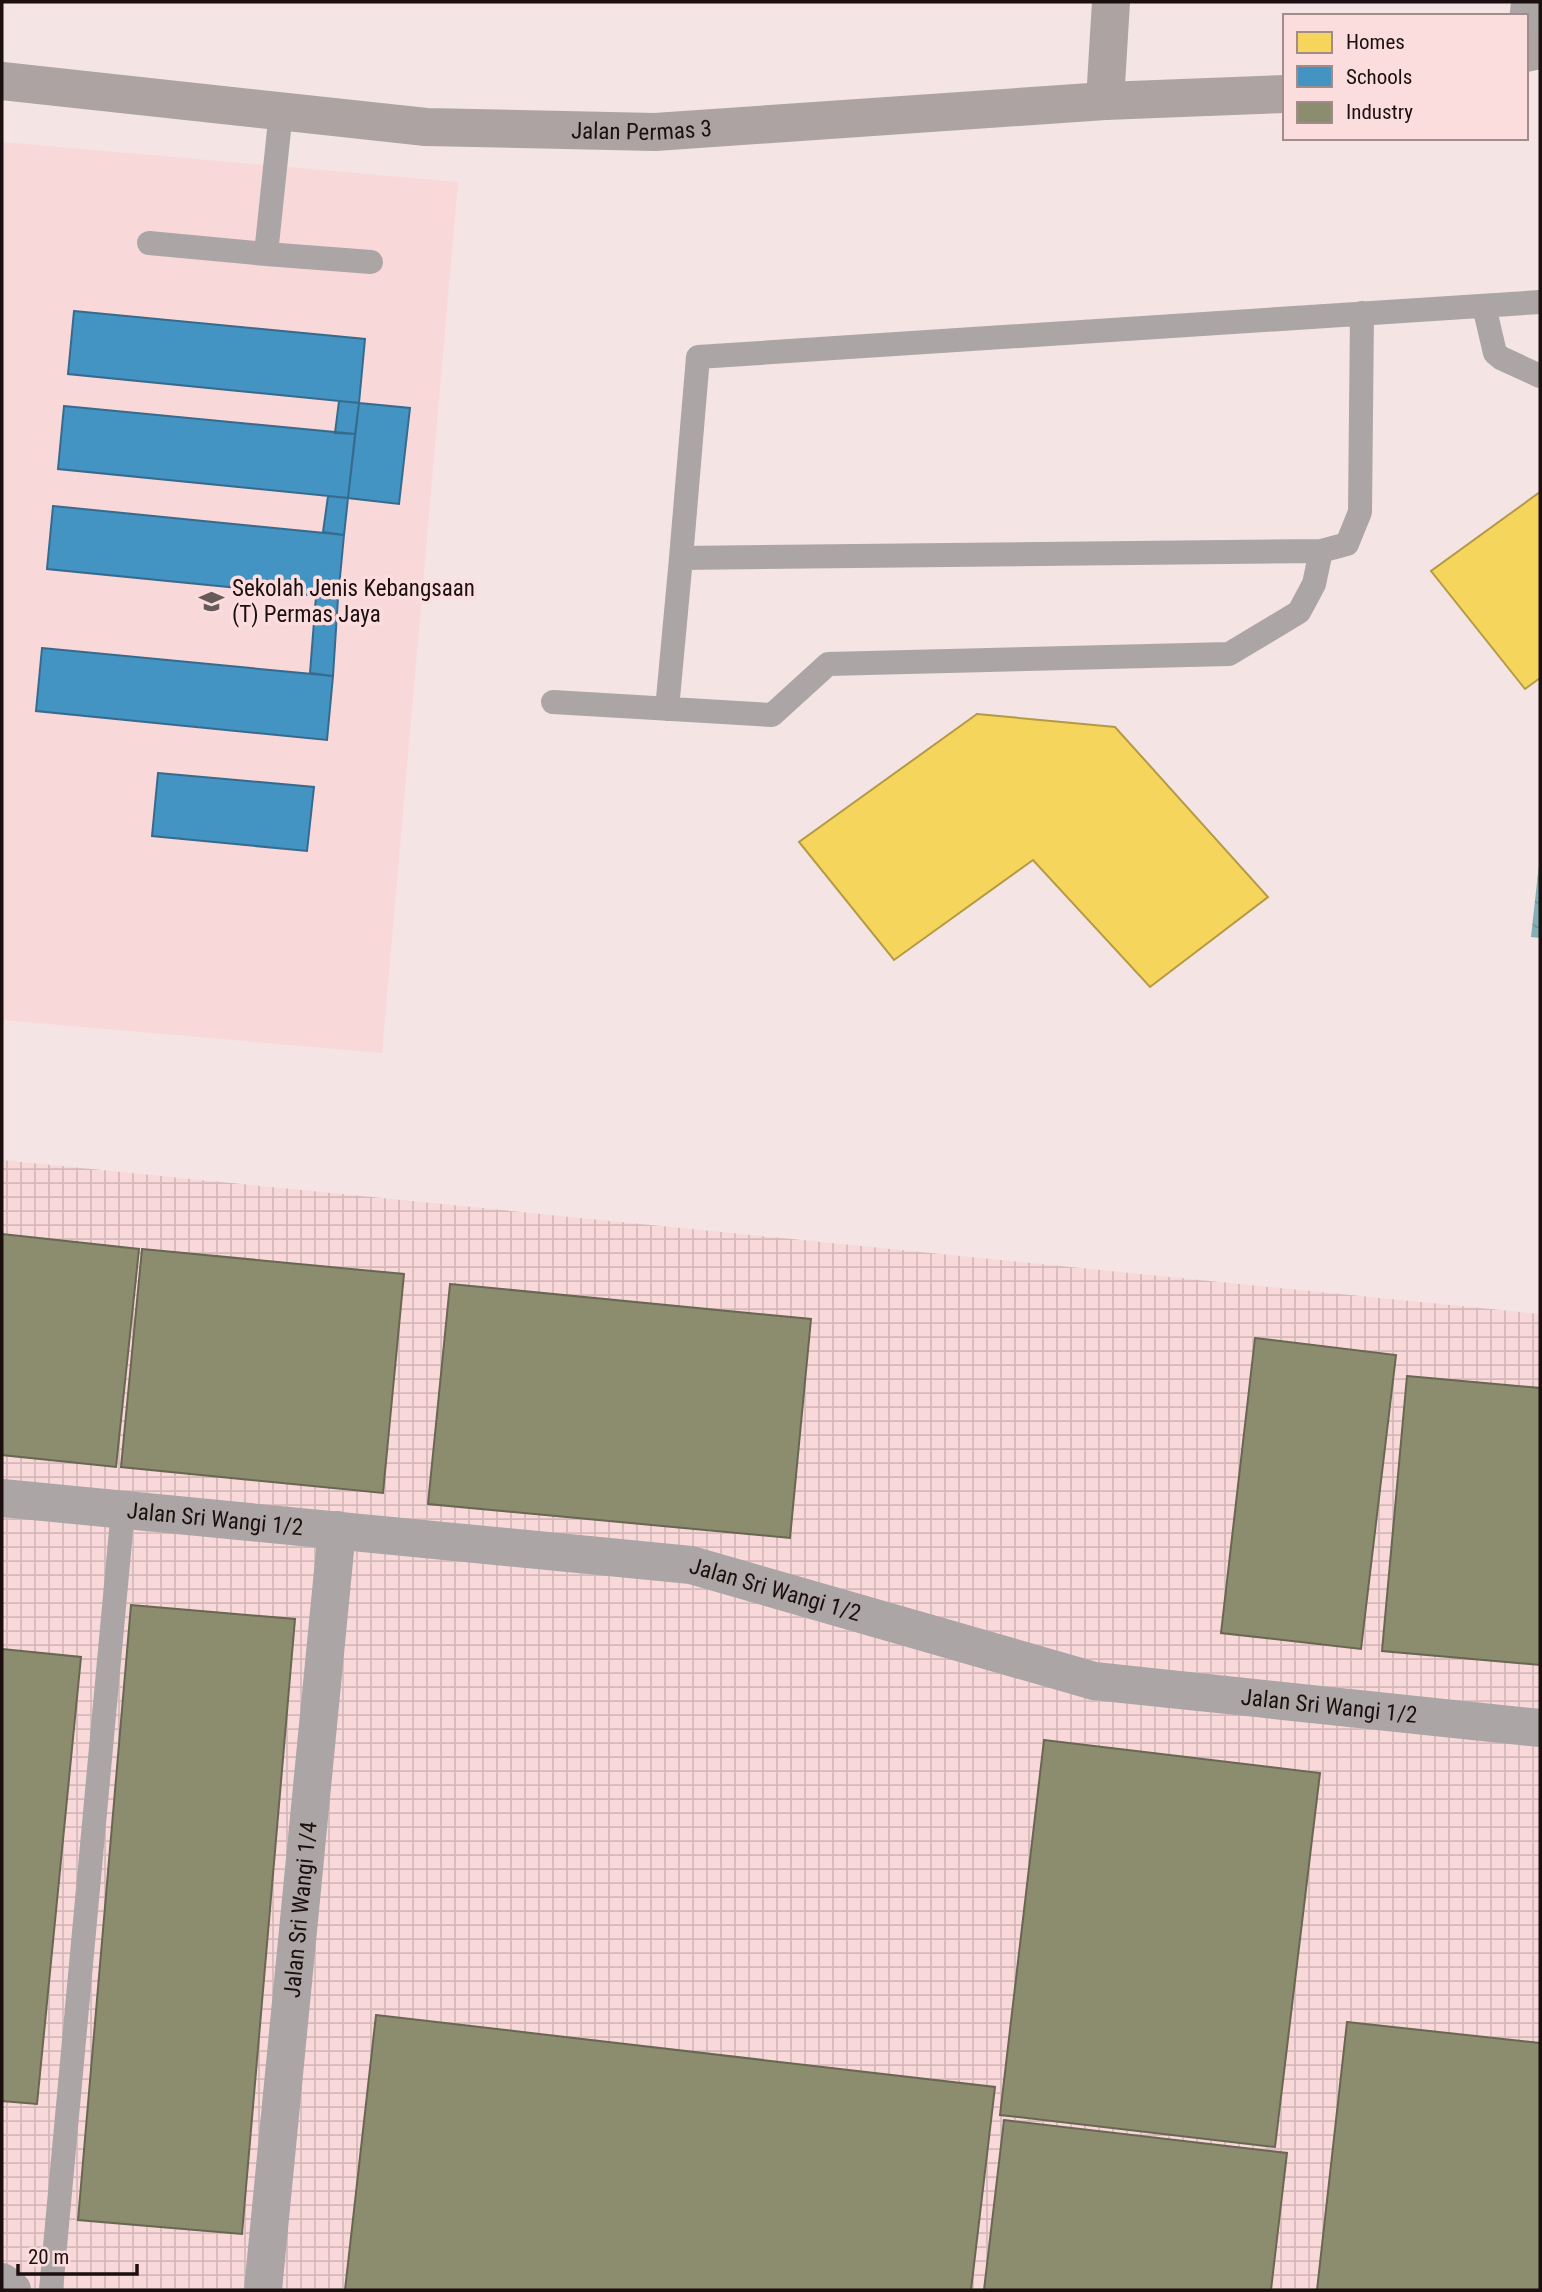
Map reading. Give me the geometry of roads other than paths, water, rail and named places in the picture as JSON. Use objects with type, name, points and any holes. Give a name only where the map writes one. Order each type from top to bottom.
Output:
[{"type":"street","points":[[1105,101],[1111,2]]},
{"type":"street","points":[[1528,22],[1530,2]]},
{"type":"street","name":"Jalan Permas 3","points":[[2,81],[426,127],[655,132],[1105,101],[1283,94]]},
{"type":"street","name":"Jalan Sri Wangi 1/2","points":[[2,1498],[691,1565],[1094,1681],[1540,1728]]},
{"type":"street","name":"Jalan Sri Wangi 1/4","points":[[263,2290],[337,1530]]},
{"type":"street","points":[[2,2282],[12,2290]]},
{"type":"lane","points":[[266,254],[281,111]]},
{"type":"lane","points":[[149,243],[371,261]]},
{"type":"lane","points":[[667,709],[698,357],[1540,302]]},
{"type":"lane","points":[[1484,306],[1494,353],[1540,376]]},
{"type":"lane","points":[[681,558],[1321,551],[1347,544],[1360,512],[1362,313]]},
{"type":"lane","points":[[553,702],[772,715],[828,664],[1228,654],[1299,612],[1314,584],[1321,551]]},
{"type":"lane","points":[[51,2290],[123,1509]]},
{"type":"water","points":[[1540,855],[1540,938],[1531,937]]},
{"type":"place","name":"Sekolah Jenis Kebangsaan (T) Permas Jaya","points":[[212,601]]}]
